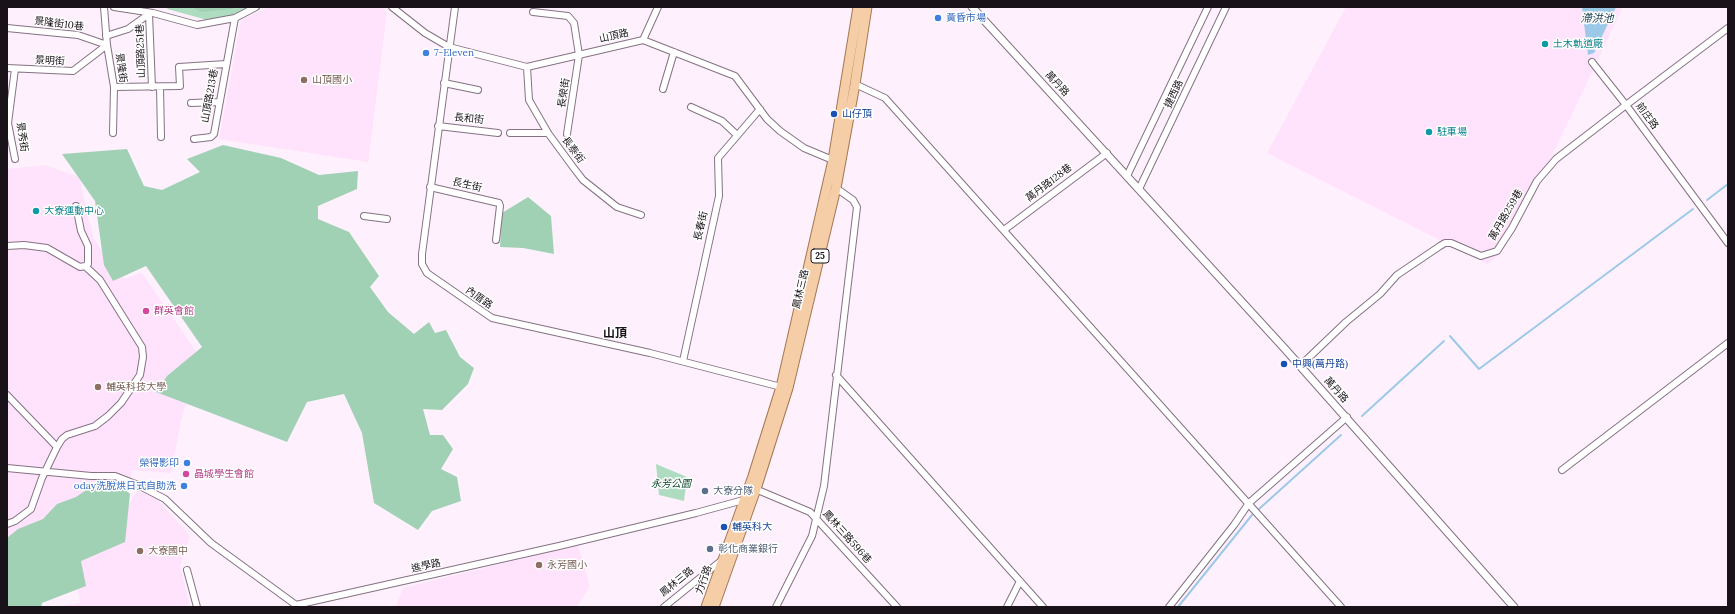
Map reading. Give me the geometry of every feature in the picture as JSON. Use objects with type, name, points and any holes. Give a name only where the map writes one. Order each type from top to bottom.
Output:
[{"type":"main road","name":"鳳林三路","points":[[726,561],[749,500],[785,388],[836,188],[837,161],[858,7]]},
{"type":"main road","name":"鳳林三路","points":[[785,388],[855,84],[867,7]]},
{"type":"main road","name":"力行路","points":[[706,607],[726,561]]},
{"type":"main road","name":"力行路","points":[[714,607],[726,561]]},
{"type":"street","name":"景隆街","points":[[104,7],[107,45],[114,87],[113,133]]},
{"type":"street","points":[[114,7],[197,25],[235,18],[256,7]]},
{"type":"street","name":"山頂路","points":[[392,7],[425,33],[449,47],[527,67],[643,40],[735,76],[767,120],[798,143],[837,161]]},
{"type":"street","name":"內厝路","points":[[455,7],[430,187],[422,264],[427,273],[486,315],[508,323],[572,335],[683,361],[785,388]]},
{"type":"street","points":[[643,40],[658,7]]},
{"type":"street","name":"萬丹路","points":[[972,7],[1300,366],[1514,607]]},
{"type":"street","name":"捷西路","points":[[1127,176],[1208,7]]},
{"type":"street","name":"捷西路","points":[[1139,189],[1226,7]]},
{"type":"street","name":"長榮街","points":[[532,12],[568,16],[571,18],[577,33],[579,55],[567,134]]},
{"type":"street","points":[[106,36],[128,29],[149,14]]},
{"type":"street","name":"山頂路251巷","points":[[149,14],[152,87]]},
{"type":"street","name":"山頂路213巷","points":[[194,139],[212,137],[235,18]]},
{"type":"street","name":"景隆街10巷","points":[[7,28],[78,35],[107,45]]},
{"type":"street","name":"前庄路","points":[[1728,28],[1626,104],[1728,243]]},
{"type":"street","name":"景明街","points":[[7,68],[73,71],[107,45]]},
{"type":"street","points":[[664,89],[674,52]]},
{"type":"street","points":[[1592,62],[1626,104]]},
{"type":"street","name":"山頂路213巷","points":[[160,86],[180,86],[179,67],[226,64]]},
{"type":"street","name":"長泰街","points":[[527,67],[529,100],[548,133],[583,180],[617,207],[641,215]]},
{"type":"street","name":"景秀街","points":[[15,69],[8,123],[15,159]]},
{"type":"street","points":[[444,83],[478,90]]},
{"type":"street","points":[[855,84],[885,98],[1341,607]]},
{"type":"street","points":[[114,87],[160,86],[161,137]]},
{"type":"street","points":[[191,103],[219,102]]},
{"type":"street","name":"萬丹路259巷","points":[[1300,366],[1346,322],[1380,294],[1397,275],[1445,243],[1451,243],[1481,256],[1497,251],[1512,228],[1537,181],[1556,159],[1626,104]]},
{"type":"street","points":[[691,108],[722,121],[737,135]]},
{"type":"street","name":"長春街","points":[[683,361],[719,196],[718,158],[760,109]]},
{"type":"street","name":"長和街","points":[[438,126],[498,133]]},
{"type":"street","points":[[510,132],[548,133]]},
{"type":"street","name":"萬丹路128巷","points":[[1004,230],[1106,153]]},
{"type":"street","name":"長生街","points":[[430,187],[498,203],[500,206],[496,240]]},
{"type":"street","points":[[776,607],[812,536],[824,486],[857,207],[853,200],[836,188]]},
{"type":"street","points":[[76,206],[80,231],[88,246],[88,264],[85,266]]},
{"type":"street","points":[[364,216],[386,219]]},
{"type":"street","points":[[7,246],[24,245],[47,248],[80,267],[85,266],[100,280],[142,347],[143,357],[140,375],[121,403],[95,426],[62,439],[45,471],[32,509],[15,521],[7,524]]},
{"type":"street","points":[[1562,470],[1728,343]]},
{"type":"street","points":[[836,375],[1043,607]]},
{"type":"street","points":[[7,395],[57,447]]},
{"type":"street","points":[[1169,607],[1234,525],[1249,503],[1346,417]]},
{"type":"street","points":[[7,468],[91,476],[114,476],[138,486],[165,499],[211,543],[296,605]]},
{"type":"street","name":"鳳林三路596巷","points":[[753,488],[810,512],[897,607]]},
{"type":"street","name":"進學路","points":[[289,607],[559,546],[749,500]]},
{"type":"street","name":"鳳林三路","points":[[664,607],[726,561]]},
{"type":"street","points":[[187,570],[197,607]]},
{"type":"street","points":[[1007,607],[1020,581]]},
{"type":"shaded area","name":"山頂國小","points":[[269,7],[381,7],[387,12],[368,162],[219,139],[241,20]]},
{"type":"shaded area","points":[[1346,7],[1623,7],[1528,206],[1499,255],[1487,264],[1267,153]]},
{"type":"shaded area","name":"輔英科技大學","points":[[45,165],[79,177],[94,240],[125,279],[142,273],[198,354],[181,421],[171,473],[132,470],[130,486],[93,506],[7,570],[7,169]]},
{"type":"shaded area","name":"大寮國中","points":[[138,490],[158,500],[190,536],[180,566],[190,607],[55,607],[80,603],[73,559],[123,514]]},
{"type":"shaded area","name":"永芳國小","points":[[578,545],[590,586],[577,607],[396,607],[403,588]]},
{"type":"green space","points":[[168,7],[248,7],[235,16],[211,21],[167,9]]},
{"type":"green space","points":[[192,7],[235,7],[232,9],[201,12]]},
{"type":"green space","points":[[223,145],[281,158],[319,175],[358,171],[357,189],[318,206],[318,219],[349,232],[379,276],[370,287],[388,312],[414,334],[429,322],[435,333],[446,330],[460,357],[474,368],[468,384],[442,410],[423,409],[430,435],[443,435],[453,449],[441,469],[457,477],[461,501],[432,511],[418,530],[374,503],[362,433],[344,394],[307,402],[287,442],[156,392],[167,376],[202,347],[146,266],[113,281],[104,265],[95,201],[62,154],[127,149],[144,186],[162,190],[200,172],[187,159]]},
{"type":"green space","points":[[528,197],[551,216],[554,254],[523,248],[500,247],[502,213]]},
{"type":"green space","name":"永芳公園","points":[[656,464],[687,477],[684,501],[659,495]]},
{"type":"green space","points":[[98,482],[118,483],[130,494],[125,542],[81,561],[86,586],[42,603],[41,607],[7,607],[7,538],[18,529],[43,519],[57,504],[76,497]]},
{"type":"water","name":"滯洪池","points":[[1582,7],[1616,7],[1594,53],[1588,55]]},
{"type":"waterway","points":[[1707,200],[1728,184]]},
{"type":"waterway","points":[[1450,336],[1479,369],[1693,209]]},
{"type":"waterway","points":[[1362,416],[1444,341]]},
{"type":"waterway","points":[[1259,509],[1341,435]]},
{"type":"waterway","points":[[1178,607],[1252,515]]},
{"type":"place","name":"黃昏市場","points":[[938,18]]},
{"type":"place","name":"土木軌道廠","points":[[1545,44]]},
{"type":"place","name":"7-Eleven","points":[[426,53]]},
{"type":"place","name":"山頂國小","points":[[304,80]]},
{"type":"place","name":"山仔頂","points":[[834,114]]},
{"type":"place","name":"駐車場","points":[[1429,132]]},
{"type":"place","name":"大寮運動中心","points":[[36,211]]},
{"type":"place","name":"群英會館","points":[[146,311]]},
{"type":"place","name":"中興(萬丹路)","points":[[1284,364]]},
{"type":"place","name":"輔英科技大學","points":[[98,387]]},
{"type":"place","name":"榮得影印","points":[[187,463]]},
{"type":"place","name":"晶城學生會館","points":[[186,474]]},
{"type":"place","name":"oday洗脫烘日式自助洗","points":[[184,486]]},
{"type":"place","name":"大寮分隊","points":[[705,491]]},
{"type":"place","name":"輔英科大","points":[[724,527]]},
{"type":"place","name":"彰化商業銀行","points":[[710,549]]},
{"type":"place","name":"大寮國中","points":[[140,551]]},
{"type":"place","name":"永芳國小","points":[[539,565]]},
{"type":"district","name":"山頂","points":[[615,334]]}]
